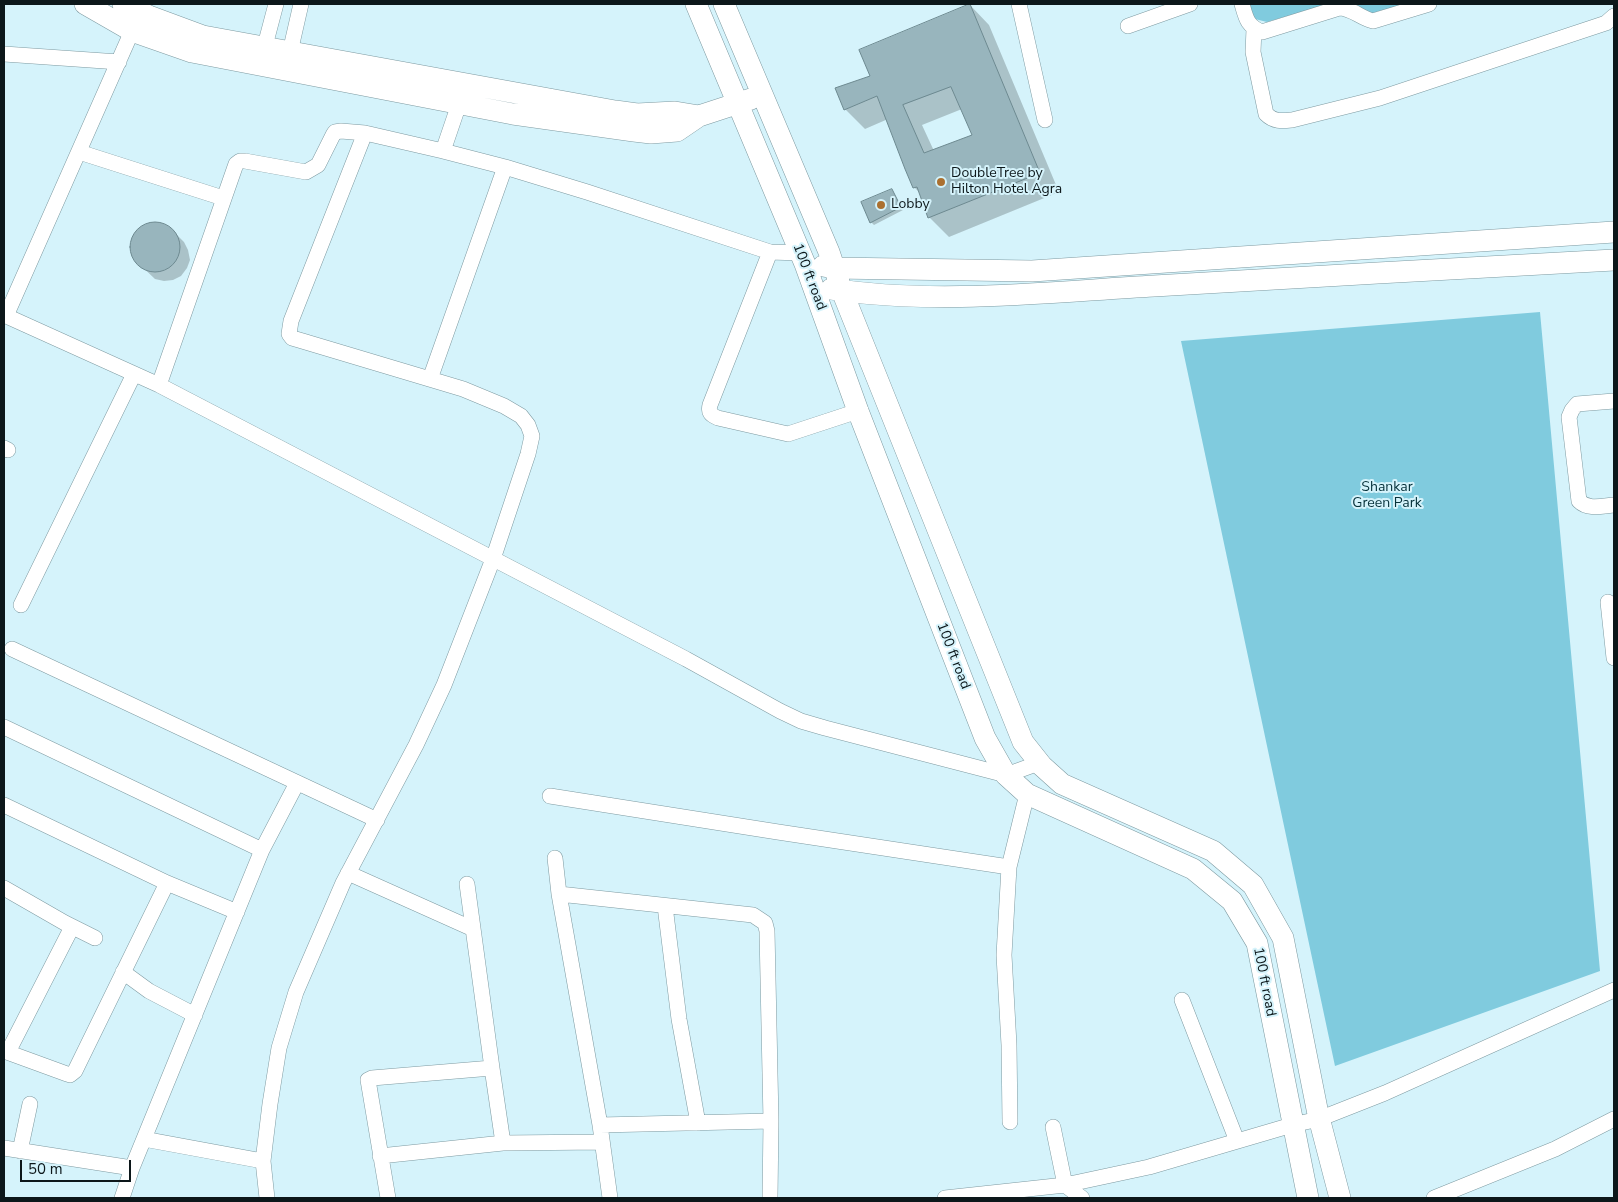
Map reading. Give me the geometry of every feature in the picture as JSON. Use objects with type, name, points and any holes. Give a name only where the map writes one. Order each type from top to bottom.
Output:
[{"type":"street","points":[[85,4],[132,31],[192,52],[262,56],[637,114],[675,112],[699,116]]},
{"type":"street","points":[[123,4],[149,16],[262,56]]},
{"type":"street","points":[[262,56],[276,4]]},
{"type":"street","points":[[288,61],[301,4]]},
{"type":"street","name":"100 ft road","points":[[696,4],[803,259],[858,411],[985,738],[1006,775],[1027,794],[1193,869],[1232,900],[1257,942],[1308,1198]]},
{"type":"street","name":"100 ft road","points":[[724,4],[834,268],[1023,742],[1040,763],[1062,784],[1213,851],[1253,886],[1284,938],[1320,1119],[1340,1198]]},
{"type":"street","points":[[1019,4],[1045,120]]},
{"type":"street","points":[[1128,26],[1190,4]]},
{"type":"street","points":[[1242,4],[1246,20],[1254,29],[1262,32],[1338,8],[1348,8],[1373,21],[1429,4]]},
{"type":"street","points":[[1254,29],[1252,52],[1266,114],[1271,119],[1280,121],[1292,120],[1380,98],[1606,23],[1614,16]]},
{"type":"street","points":[[132,31],[5,315],[159,385],[801,720],[825,728],[1006,775],[1040,763]]},
{"type":"street","points":[[6,58],[119,62]]},
{"type":"street","points":[[288,61],[460,104],[513,114],[651,133],[677,131],[699,116],[738,104],[762,94]]},
{"type":"street","points":[[443,151],[460,104]]},
{"type":"street","points":[[159,385],[236,164],[240,161],[306,172],[320,162],[335,132],[341,130],[365,133],[443,151],[505,168],[586,192],[770,252],[834,268],[1032,271],[1614,232]]},
{"type":"street","points":[[267,1198],[263,1161],[270,1104],[279,1048],[296,992],[348,873],[416,745],[444,685],[493,559],[528,454],[532,436],[522,416],[504,406],[463,389],[292,338],[289,334],[291,321],[365,133]]},
{"type":"street","points":[[79,152],[223,198]]},
{"type":"street","points":[[430,379],[505,168]]},
{"type":"street","points":[[770,252],[710,405],[711,415],[788,434],[858,411]]},
{"type":"street","points":[[813,286],[919,297],[1034,293],[1614,260]]},
{"type":"street","points":[[21,605],[134,374]]},
{"type":"street","points":[[1614,401],[1577,404],[1572,410],[1570,417],[1579,501],[1589,507],[1614,505]]},
{"type":"street","points":[[1608,602],[1614,651]]},
{"type":"street","points":[[12,649],[377,820]]},
{"type":"street","points":[[4,727],[262,850]]},
{"type":"street","points":[[122,1198],[132,1168],[262,850],[297,783]]},
{"type":"street","points":[[1010,1122],[1009,1045],[1004,955],[1009,867],[1027,794]]},
{"type":"street","points":[[550,796],[1009,867]]},
{"type":"street","points":[[4,805],[168,883],[237,912]]},
{"type":"street","points":[[555,858],[559,894],[600,1126],[610,1198]]},
{"type":"street","points":[[348,873],[473,929]]},
{"type":"street","points":[[72,927],[6,1052],[68,1074],[72,1074],[168,883]]},
{"type":"street","points":[[467,884],[503,1143]]},
{"type":"street","points":[[5,891],[95,938]]},
{"type":"street","points":[[559,894],[753,915],[765,923],[767,931],[771,1121],[770,1198]]},
{"type":"street","points":[[665,906],[679,1019],[698,1123]]},
{"type":"street","points":[[123,972],[149,991],[195,1015]]},
{"type":"street","points":[[945,1198],[1065,1185],[1149,1168],[1236,1141],[1320,1119],[1386,1093],[1614,990]]},
{"type":"street","points":[[1182,1000],[1236,1141]]},
{"type":"street","points":[[388,1198],[367,1083],[370,1078],[492,1068]]},
{"type":"street","points":[[20,1151],[30,1104]]},
{"type":"street","points":[[1434,1198],[1556,1148],[1614,1119]]},
{"type":"street","points":[[600,1126],[771,1121]]},
{"type":"street","points":[[1053,1127],[1065,1185],[1082,1198]]},
{"type":"street","points":[[144,1139],[263,1161]]},
{"type":"street","points":[[380,1156],[503,1143],[602,1142]]},
{"type":"street","points":[[4,1148],[132,1168]]},
{"type":"green space","points":[[1248,4],[1329,4],[1267,22],[1255,19]]},
{"type":"green space","points":[[1356,4],[1405,4],[1369,14]]},
{"type":"green space","name":"Shankar Green Park","points":[[1540,312],[1600,971],[1335,1066],[1181,341]]},
{"type":"building","name":"DoubleTree by Hilton Hotel Agra","points":[[970,4],[1040,173],[928,218],[917,187],[913,188],[905,169],[877,96],[844,110],[835,88],[870,76],[859,50]],"holes":[[[951,87],[972,135],[924,153],[903,105]]]},
{"type":"building","name":"Lobby","points":[[892,189],[901,207],[870,223],[861,202]]},
{"type":"building","points":[[155,222],[164,224],[175,233],[180,247],[178,256],[169,267],[155,272],[146,270],[135,261],[130,247],[132,238],[141,227]]},
{"type":"place","name":"DoubleTree by Hilton Hotel Agra","points":[[941,182]]},
{"type":"place","name":"Lobby","points":[[881,205]]}]
